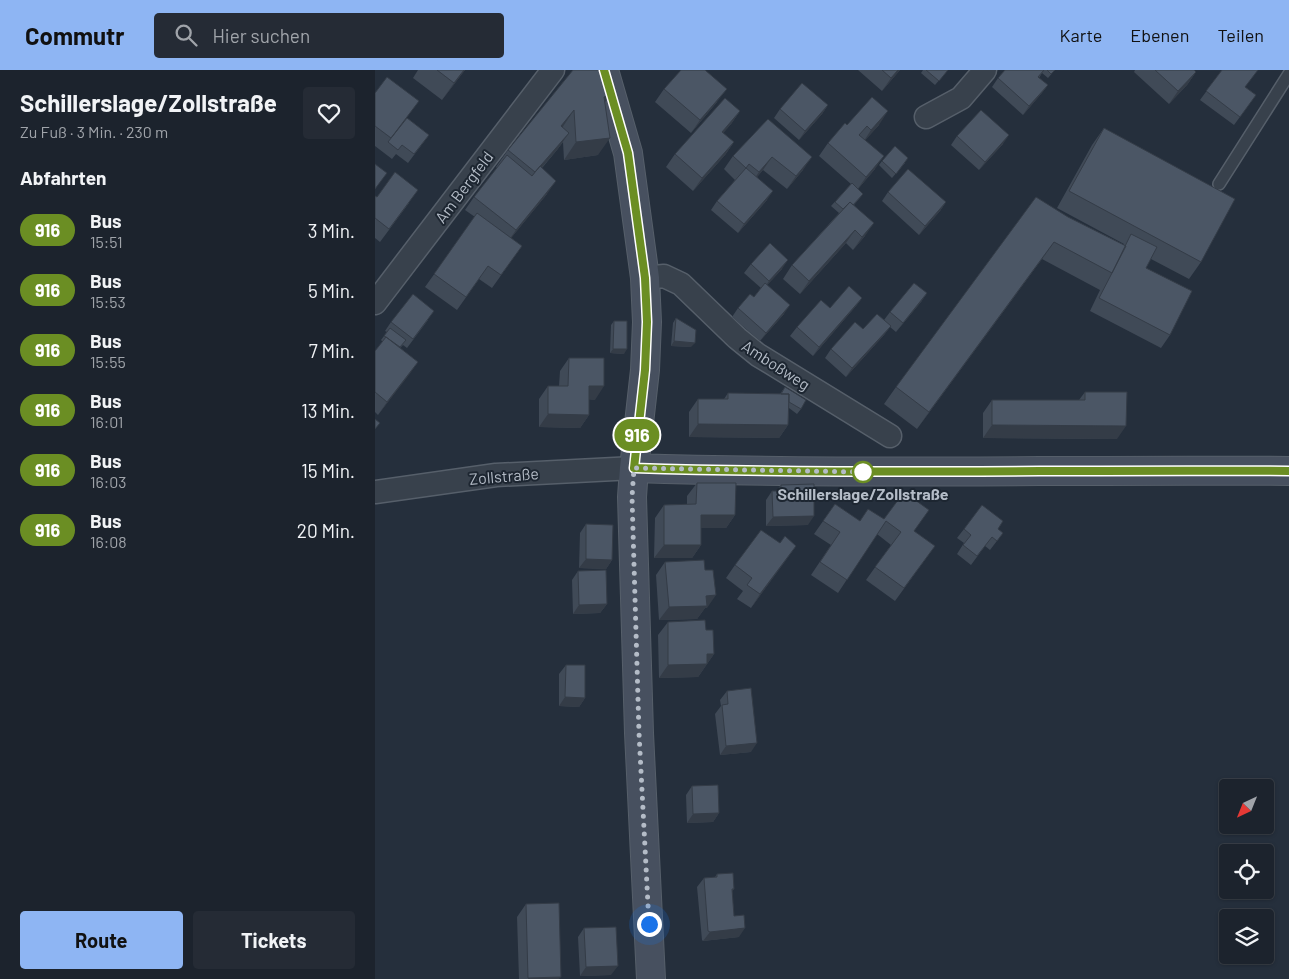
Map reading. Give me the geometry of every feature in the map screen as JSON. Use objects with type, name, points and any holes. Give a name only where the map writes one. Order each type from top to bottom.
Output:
[{"type":"main road","points":[[604,70],[628,153],[645,278],[647,322],[645,370],[632,497],[639,723],[651,979]]},
{"type":"main road","points":[[634,468],[863,472],[1289,471]]},
{"type":"street","name":"Am Bergfeld","points":[[375,303],[553,70]]},
{"type":"street","points":[[926,117],[961,98],[985,70]]},
{"type":"street","name":"Amboßweg","points":[[645,278],[664,276],[681,284],[737,338],[758,355],[890,436]]},
{"type":"street","name":"Zollstraße","points":[[375,492],[496,475],[634,468]]},
{"type":"lane","points":[[1219,184],[1289,74]]},
{"type":"building","points":[[437,70],[464,70],[454,83]]},
{"type":"building","points":[[573,70],[602,70],[610,95],[604,97],[610,138],[576,142],[574,110],[561,126],[569,133],[535,172],[508,150]]},
{"type":"building","points":[[681,70],[705,70],[727,89],[700,120],[664,89]]},
{"type":"building","points":[[882,70],[898,70],[891,78]]},
{"type":"building","points":[[926,70],[948,70],[939,81]]},
{"type":"building","points":[[1005,70],[1044,70],[1038,77],[1048,85],[1029,106],[998,78]]},
{"type":"building","points":[[1047,70],[1055,70],[1051,74]]},
{"type":"building","points":[[1155,70],[1194,70],[1196,72],[1178,91]]},
{"type":"building","points":[[1222,70],[1258,70],[1245,87],[1256,95],[1240,117],[1206,91]]},
{"type":"building","points":[[387,77],[419,101],[391,138],[375,126],[375,93]]},
{"type":"building","points":[[802,83],[828,105],[805,131],[780,109]]},
{"type":"building","points":[[872,97],[888,111],[871,130],[867,126],[859,135],[884,156],[866,177],[828,143],[845,123],[847,125]]},
{"type":"building","points":[[725,98],[740,111],[722,132],[734,142],[702,178],[675,154]]},
{"type":"building","points":[[981,110],[1009,135],[985,162],[957,136]]},
{"type":"building","points":[[407,118],[429,135],[414,154],[402,145],[398,150],[388,142]]},
{"type":"building","points":[[768,119],[812,157],[796,176],[772,157],[759,172],[749,164],[746,168],[733,156]]},
{"type":"building","points":[[1104,128],[1235,199],[1201,262],[1069,191]]},
{"type":"building","points":[[895,146],[908,158],[896,174],[882,161]]},
{"type":"building","points":[[507,155],[532,176],[540,166],[556,181],[516,230],[474,197]]},
{"type":"building","points":[[375,164],[387,173],[375,189]]},
{"type":"building","points":[[746,168],[773,191],[744,224],[717,201]]},
{"type":"building","points":[[908,169],[946,202],[925,226],[888,192]]},
{"type":"building","points":[[395,172],[418,190],[389,229],[375,218],[375,196],[377,197]]},
{"type":"building","points":[[852,183],[863,194],[853,205],[850,202],[843,209],[835,202]]},
{"type":"building","points":[[1036,197],[1068,217],[1126,246],[1112,273],[1054,242],[929,412],[896,387]]},
{"type":"building","points":[[850,202],[874,223],[862,237],[855,230],[809,281],[792,265]]},
{"type":"building","points":[[477,213],[522,246],[501,275],[488,266],[466,297],[434,274]]},
{"type":"building","points":[[1131,234],[1157,247],[1146,268],[1192,291],[1170,335],[1099,298]]},
{"type":"building","points":[[770,243],[788,260],[769,281],[751,264]]},
{"type":"building","points":[[765,283],[790,305],[766,333],[738,308],[750,294],[754,297]]},
{"type":"building","points":[[914,283],[927,293],[903,323],[890,312]]},
{"type":"building","points":[[849,286],[862,298],[819,347],[797,327],[821,300],[830,308]]},
{"type":"building","points":[[413,294],[434,311],[413,339],[391,322]]},
{"type":"building","points":[[877,314],[891,326],[852,368],[831,349],[855,322],[863,329]]},
{"type":"building","points":[[676,318],[696,330],[695,343],[674,341]]},
{"type":"building","points":[[614,321],[627,321],[627,349],[613,349]]},
{"type":"building","points":[[390,328],[406,340],[400,347],[384,336]]},
{"type":"building","points":[[386,337],[418,362],[387,402],[375,392],[375,351]]},
{"type":"building","points":[[569,358],[604,358],[604,386],[589,386],[589,415],[548,414],[548,386],[568,386]]},
{"type":"building","points":[[785,387],[806,400],[801,409],[789,402],[789,394],[781,394]]},
{"type":"building","points":[[1085,392],[1127,392],[1126,426],[992,425],[992,400],[1085,400]]},
{"type":"building","points":[[728,393],[789,394],[788,425],[698,424],[698,399],[728,399]]},
{"type":"building","points":[[375,419],[380,423],[375,429]]},
{"type":"building","points":[[697,483],[736,483],[735,515],[701,515],[701,545],[664,545],[664,505],[696,504]]},
{"type":"building","points":[[814,484],[814,516],[773,517],[772,491],[781,491],[781,485]]},
{"type":"building","points":[[904,492],[929,510],[914,531],[935,546],[904,588],[875,567],[901,532],[886,521],[847,580],[820,562],[840,532],[823,521],[835,504],[860,521],[868,509],[884,519]]},
{"type":"building","points":[[982,505],[1003,521],[998,529],[1003,533],[997,541],[992,537],[977,556],[963,545],[971,535],[964,529]]},
{"type":"building","points":[[586,524],[613,525],[612,560],[586,559]]},
{"type":"building","points":[[761,530],[780,543],[785,536],[796,546],[760,594],[747,585],[752,578],[735,565]]},
{"type":"building","points":[[704,560],[705,570],[713,570],[716,595],[706,596],[707,606],[669,607],[665,562]]},
{"type":"building","points":[[606,570],[607,604],[579,605],[578,571]]},
{"type":"building","points":[[705,620],[706,630],[713,630],[714,654],[707,654],[707,664],[668,665],[668,622]]},
{"type":"building","points":[[566,665],[585,665],[585,698],[565,697]]},
{"type":"building","points":[[751,688],[757,743],[726,746],[722,705],[728,704],[727,691]]},
{"type":"building","points":[[718,785],[719,813],[693,814],[692,786]]},
{"type":"building","points":[[733,873],[734,916],[744,915],[745,928],[710,932],[708,931],[704,878],[717,877],[717,874]]},
{"type":"building","points":[[559,903],[561,977],[528,978],[526,904]]},
{"type":"building","points":[[616,927],[618,966],[586,967],[584,928]]},
{"type":"bus line","name":"916","points":[[604,70],[628,153],[645,278],[647,322],[645,370],[634,468],[863,472],[1289,471]]},
{"type":"place","name":"Schillerslage/Zollstraße","points":[[863,472]]},
{"type":"route","points":[[649,924],[639,733],[632,497],[634,468],[863,472]]}]
